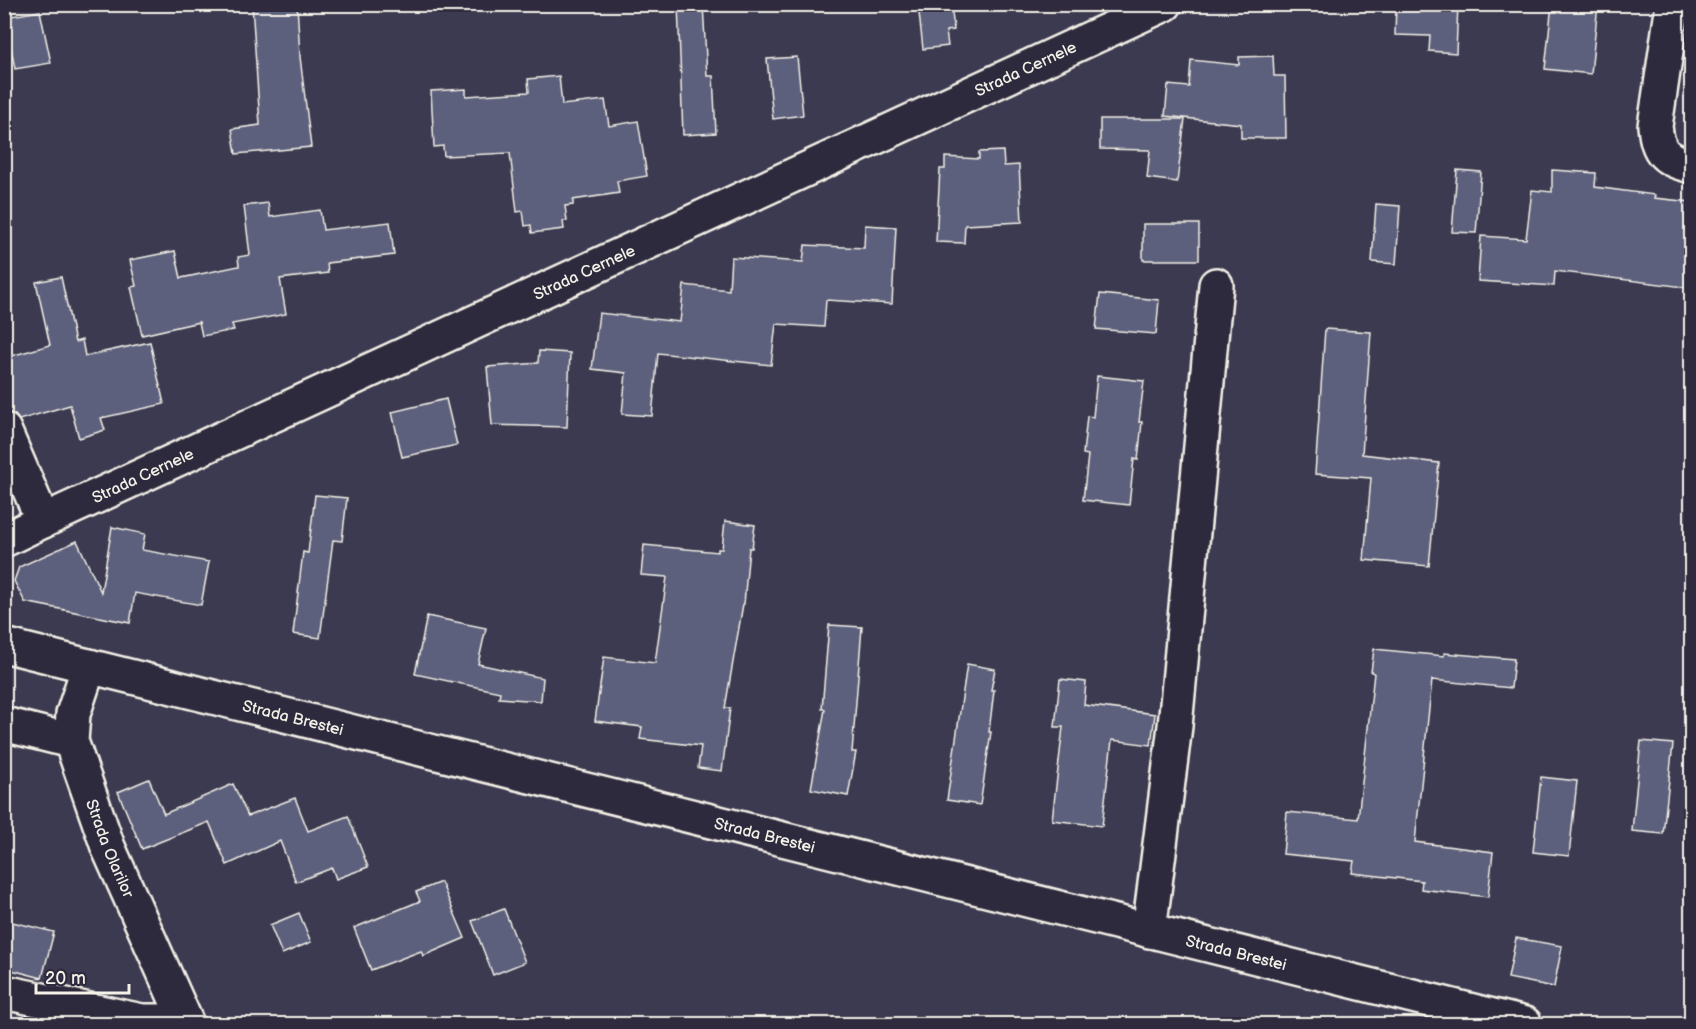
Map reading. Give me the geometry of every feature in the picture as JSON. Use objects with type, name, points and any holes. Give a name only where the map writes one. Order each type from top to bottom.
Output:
[{"type":"street","name":"Strada Cernele","points":[[4,540],[1165,4]]},
{"type":"street","points":[[1673,4],[1655,126],[1656,140],[1661,153],[1674,162],[1692,166]]},
{"type":"street","points":[[1149,931],[1175,726],[1216,285]]},
{"type":"street","points":[[4,430],[43,521]]},
{"type":"street","name":"Strada Brestei","points":[[4,645],[1525,1024]]},
{"type":"street","name":"Strada Olarilor","points":[[89,666],[73,714],[70,741],[108,847],[186,1023]]},
{"type":"street","points":[[4,724],[70,741]]},
{"type":"street","points":[[4,992],[142,1021],[186,1023]]},
{"type":"building","points":[[252,4],[297,4],[300,57],[311,147],[236,154],[232,129],[260,125]]},
{"type":"building","points":[[678,4],[703,4],[707,76],[713,76],[716,133],[683,135]]},
{"type":"building","points":[[918,4],[951,4],[954,30],[946,31],[948,46],[923,49]]},
{"type":"building","points":[[1396,4],[1458,4],[1456,53],[1429,51],[1430,36],[1395,35]]},
{"type":"building","points":[[1552,4],[1598,4],[1591,74],[1545,69]]},
{"type":"building","points":[[40,11],[51,63],[15,69],[5,17]]},
{"type":"building","points":[[1273,56],[1274,76],[1285,76],[1286,138],[1241,138],[1241,124],[1165,116],[1168,85],[1189,87],[1191,60],[1239,65],[1239,57]]},
{"type":"building","points":[[797,57],[803,115],[773,119],[767,59]]},
{"type":"building","points":[[559,76],[562,105],[605,100],[609,126],[638,121],[647,176],[617,181],[619,193],[573,200],[573,205],[565,206],[567,221],[563,221],[564,229],[532,233],[531,225],[525,226],[523,211],[517,212],[510,153],[444,156],[443,146],[434,147],[431,91],[466,89],[466,96],[529,92],[528,79]]},
{"type":"building","points":[[1100,119],[1185,119],[1177,182],[1147,178],[1150,150],[1100,149]]},
{"type":"building","points":[[1003,151],[1004,166],[1019,165],[1022,222],[965,225],[964,243],[936,242],[940,169],[945,169],[945,157],[979,159],[979,152]]},
{"type":"building","points":[[1457,170],[1481,172],[1476,233],[1452,232]]},
{"type":"building","points":[[1552,170],[1596,173],[1595,187],[1655,195],[1654,198],[1692,202],[1692,288],[1555,271],[1554,286],[1478,281],[1481,236],[1526,239],[1532,190],[1552,192]]},
{"type":"building","points":[[268,203],[270,217],[320,210],[323,230],[390,222],[394,255],[327,263],[328,273],[280,279],[286,314],[232,324],[234,330],[202,336],[199,322],[142,335],[131,287],[136,286],[130,260],[175,251],[181,278],[239,266],[238,257],[250,255],[244,206]]},
{"type":"building","points":[[1376,204],[1400,206],[1396,264],[1372,262]]},
{"type":"building","points":[[1143,224],[1199,224],[1199,260],[1143,260]]},
{"type":"building","points":[[865,225],[896,227],[892,304],[826,300],[824,327],[776,324],[771,365],[658,353],[652,416],[622,414],[626,373],[592,369],[599,313],[680,322],[684,285],[729,290],[731,257],[803,262],[805,245],[864,248]]},
{"type":"building","points":[[61,277],[75,342],[82,340],[85,356],[150,342],[164,404],[101,418],[105,430],[79,438],[70,405],[19,420],[15,415],[4,412],[4,358],[50,345],[36,282]]},
{"type":"building","points":[[1100,294],[1159,300],[1156,334],[1096,329]]},
{"type":"building","points":[[1325,329],[1371,332],[1362,454],[1439,463],[1429,566],[1364,560],[1371,478],[1315,474]]},
{"type":"building","points":[[539,351],[570,353],[567,427],[492,425],[487,367],[538,363]]},
{"type":"building","points":[[1097,376],[1144,381],[1139,422],[1142,422],[1138,460],[1134,459],[1129,505],[1083,500],[1088,455],[1083,454],[1087,416],[1093,417]]},
{"type":"building","points":[[446,399],[457,445],[402,457],[392,412]]},
{"type":"building","points":[[315,495],[347,498],[342,541],[333,540],[320,638],[293,634],[303,552],[308,553]]},
{"type":"building","points":[[725,521],[755,525],[752,548],[749,548],[744,604],[725,708],[730,708],[722,771],[698,768],[701,746],[640,739],[642,727],[595,721],[604,657],[655,663],[667,577],[641,575],[644,545],[718,552],[718,549],[722,549]]},
{"type":"building","points":[[112,527],[145,534],[142,550],[209,562],[201,605],[135,593],[130,623],[25,602],[14,581],[19,567],[77,541],[101,592]]},
{"type":"building","points":[[427,616],[486,628],[478,664],[543,678],[541,701],[499,698],[500,692],[415,674]]},
{"type":"building","points":[[829,625],[862,627],[852,752],[856,752],[848,796],[811,789],[825,709],[822,709]]},
{"type":"building","points":[[1374,649],[1444,656],[1444,653],[1514,659],[1511,688],[1432,680],[1415,842],[1493,852],[1488,897],[1421,889],[1422,881],[1352,873],[1354,861],[1283,854],[1287,812],[1358,819],[1374,673],[1371,672]]},
{"type":"building","points":[[967,664],[995,669],[991,690],[994,690],[989,732],[991,732],[980,805],[947,800]]},
{"type":"building","points":[[1060,679],[1086,682],[1084,705],[1155,714],[1151,745],[1112,740],[1102,826],[1052,820],[1063,727],[1055,727]]},
{"type":"building","points":[[1641,741],[1673,744],[1663,834],[1632,831]]},
{"type":"building","points":[[1541,777],[1577,781],[1569,856],[1533,852]]},
{"type":"building","points":[[149,779],[164,814],[233,784],[248,816],[295,798],[308,831],[348,816],[368,867],[336,879],[332,868],[296,882],[280,841],[227,865],[209,822],[142,849],[118,792]]},
{"type":"building","points":[[441,882],[465,938],[423,956],[421,951],[371,970],[354,928],[420,901],[416,892]]},
{"type":"building","points":[[504,909],[525,962],[493,975],[472,921]]},
{"type":"building","points":[[299,913],[311,942],[282,954],[270,925]]},
{"type":"building","points":[[4,920],[54,932],[42,978],[4,968]]},
{"type":"building","points":[[1516,938],[1562,946],[1554,987],[1508,978]]}]
